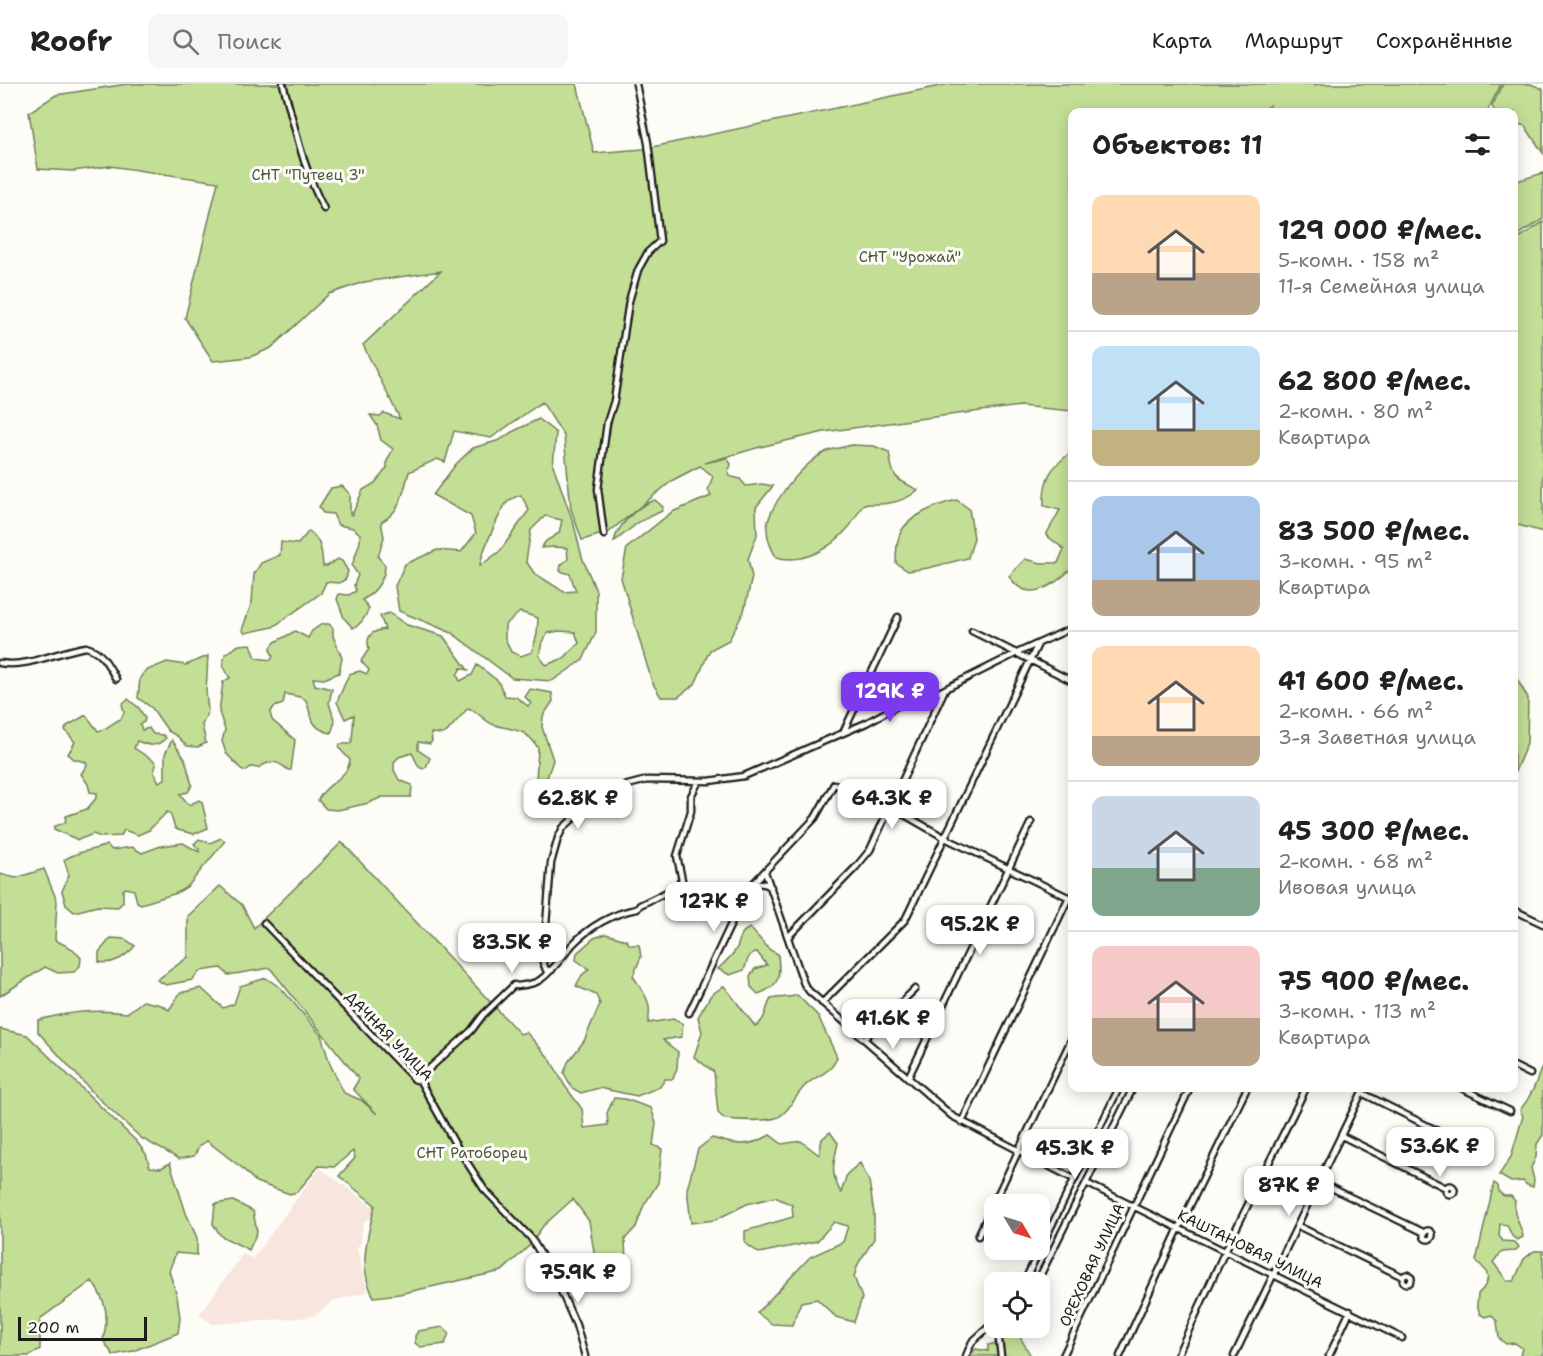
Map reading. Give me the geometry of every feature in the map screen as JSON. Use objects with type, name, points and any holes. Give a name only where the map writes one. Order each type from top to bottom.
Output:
[{"type":"street","points":[[283,84],[302,156],[313,188],[324,209]]},
{"type":"street","points":[[604,535],[598,489],[607,423],[614,401],[629,301],[638,270],[648,252],[660,241],[648,143],[636,84]]},
{"type":"street","points":[[843,733],[898,617]]},
{"type":"street","points":[[552,970],[546,970],[543,962],[551,863],[562,828],[609,786],[620,787],[646,780],[699,781],[744,776],[866,723],[897,706],[929,697],[1068,630]]},
{"type":"street","points":[[972,631],[1068,679]]},
{"type":"street","points":[[822,1003],[900,926],[1038,644]]},
{"type":"street","points":[[0,663],[11,665],[23,663],[86,647],[102,655],[116,679]]},
{"type":"street","points":[[788,937],[870,850],[945,689]]},
{"type":"street","points":[[420,1081],[422,1075],[471,1031],[483,1015],[514,985],[538,981],[552,970],[573,944],[591,927],[637,909],[645,902],[678,886],[682,880],[677,856],[691,811],[691,796],[699,781]]},
{"type":"street","points":[[689,1012],[743,898],[753,883],[814,818],[834,783],[891,807],[945,838],[1068,896]]},
{"type":"street","points":[[908,1078],[1031,822]]},
{"type":"street","points":[[765,872],[804,984],[809,991],[950,1115],[1074,1179]]},
{"type":"street","points":[[753,883],[771,887]]},
{"type":"street","points":[[962,1122],[1068,904]]},
{"type":"street","points":[[1518,912],[1543,924]]},
{"type":"street","name":"ДАЧНАЯ УЛИЦА","points":[[264,923],[370,1035],[414,1079],[420,1081],[480,1184],[531,1238],[560,1289],[576,1325],[585,1356]]},
{"type":"street","points":[[864,1040],[915,989]]},
{"type":"street","points":[[978,1236],[1068,1046]]},
{"type":"street","points":[[1518,1068],[1530,1074]]},
{"type":"street","points":[[1029,1272],[1117,1092]]},
{"type":"street","points":[[1042,1272],[1131,1092]]},
{"type":"street","name":"ОРЕХОВАЯ УЛИЦА","points":[[1063,1356],[1188,1092]]},
{"type":"street","points":[[1120,1356],[1245,1092]]},
{"type":"street","points":[[1177,1356],[1304,1092]]},
{"type":"street","points":[[1234,1356],[1362,1092]]},
{"type":"street","points":[[1367,1092],[1466,1145]]},
{"type":"street","points":[[1470,1092],[1510,1111]]},
{"type":"street","points":[[1342,1136],[1446,1188]]},
{"type":"street","points":[[1319,1182],[1425,1233]]},
{"type":"street","name":"КАШТАНОВАЯ УЛИЦА","points":[[1086,1183],[1402,1338]]},
{"type":"street","points":[[1298,1226],[1402,1277]]},
{"type":"street","points":[[1329,1356],[1350,1311]]},
{"type":"street","points":[[966,1356],[972,1342],[984,1331]]},
{"type":"street","points":[[999,1338],[1000,1354]]},
{"type":"shaded area","points":[[320,1168],[375,1208],[363,1223],[361,1243],[357,1248],[368,1292],[333,1301],[316,1315],[300,1318],[212,1324],[199,1315],[243,1254],[252,1259]]},
{"type":"green space","name":"СНТ \"Урожай\"","points":[[127,84],[577,84],[594,153],[643,149],[949,84],[1315,84],[1315,86],[1316,84],[1501,84],[1489,108],[1270,108],[1270,105],[1267,108],[1218,108],[1213,106],[1213,108],[1068,108],[1068,411],[1020,406],[824,432],[705,463],[727,458],[731,464],[728,469],[729,476],[740,479],[746,486],[762,484],[773,486],[756,507],[757,535],[748,559],[752,577],[744,611],[729,640],[710,650],[695,684],[678,697],[661,697],[652,682],[621,578],[627,548],[672,512],[711,496],[708,490],[713,476],[700,466],[673,480],[609,532],[582,540],[571,509],[564,436],[542,402],[491,438],[454,431],[445,462],[437,459],[409,472],[397,507],[388,518],[381,522],[384,537],[378,557],[385,565],[385,571],[378,586],[362,600],[369,608],[361,622],[353,628],[344,618],[337,599],[339,594],[349,595],[356,591],[354,585],[358,575],[352,566],[360,542],[360,534],[353,528],[338,525],[333,514],[323,513],[319,507],[331,488],[342,486],[350,494],[350,514],[352,515],[363,490],[375,483],[387,468],[387,461],[393,449],[381,440],[377,425],[370,415],[380,416],[384,413],[400,419],[363,345],[441,271],[364,282],[329,294],[271,348],[250,357],[213,361],[185,318],[218,182],[110,166],[73,171],[38,169],[29,112],[56,95]]},
{"type":"green space","points":[[1503,84],[1531,84],[1543,89],[1543,153],[1525,126],[1518,124],[1518,108],[1493,108]]},
{"type":"green space","points":[[1543,173],[1543,219],[1518,235],[1518,181]]},
{"type":"green space","points":[[1543,222],[1543,532],[1518,525],[1518,238]]},
{"type":"green space","points":[[539,419],[556,433],[553,465],[574,525],[582,557],[596,591],[596,632],[583,660],[552,681],[512,678],[452,633],[399,611],[395,586],[405,564],[437,550],[461,552],[476,533],[471,516],[433,495],[456,464],[473,448],[500,440]],"holes":[[[521,495],[529,510],[500,551],[480,566],[494,526],[505,505]],[[545,516],[562,520],[559,533],[546,541],[541,548],[567,548],[568,559],[561,565],[560,571],[570,574],[576,591],[564,592],[534,573],[526,561],[531,530]],[[520,612],[538,618],[532,652],[521,656],[511,652],[505,638],[505,625]],[[575,632],[579,643],[564,658],[546,665],[539,656],[542,642],[548,633]]]},
{"type":"green space","points":[[852,445],[874,446],[889,452],[896,477],[918,490],[906,498],[893,502],[864,504],[842,535],[816,553],[797,559],[776,557],[769,540],[767,527],[771,512],[784,491],[802,470],[821,455],[830,450]]},
{"type":"green space","points":[[1068,455],[1068,571],[1057,581],[1040,590],[1024,590],[1016,585],[1009,576],[1025,559],[1041,563],[1058,563],[1064,549],[1046,535],[1060,510],[1044,506],[1049,474]]},
{"type":"green space","points":[[655,500],[663,507],[662,511],[639,522],[614,542],[619,529],[629,517],[642,506]]},
{"type":"green space","points":[[957,500],[969,509],[974,538],[968,558],[908,571],[896,563],[899,537],[909,522],[941,504]]},
{"type":"green space","points":[[309,531],[320,546],[323,566],[338,559],[342,561],[348,571],[346,579],[339,583],[326,582],[321,593],[273,627],[245,633],[242,630],[252,602],[254,574],[261,563],[280,555],[281,542],[298,544]]},
{"type":"green space","points":[[389,613],[407,625],[443,636],[468,670],[461,668],[457,675],[460,681],[472,675],[477,665],[498,681],[505,696],[516,697],[528,706],[531,703],[525,697],[530,689],[552,693],[553,701],[543,716],[542,727],[553,760],[547,778],[536,781],[538,748],[528,736],[517,730],[492,724],[468,708],[447,732],[431,733],[430,744],[418,742],[418,750],[430,758],[426,767],[423,769],[419,767],[412,753],[399,757],[394,762],[394,770],[399,780],[412,785],[411,797],[382,797],[369,803],[338,810],[326,809],[318,800],[348,767],[350,760],[339,748],[340,744],[350,744],[352,741],[354,715],[345,719],[337,702],[349,674],[360,671],[367,674],[369,670],[361,661],[369,649],[369,637],[385,629],[380,616]]},
{"type":"green space","points":[[322,624],[329,624],[333,628],[333,636],[342,658],[339,673],[324,679],[313,678],[315,685],[332,689],[329,703],[335,722],[331,733],[316,726],[306,700],[285,694],[283,704],[274,707],[270,713],[272,720],[295,740],[291,770],[273,762],[258,768],[251,767],[245,771],[241,769],[226,753],[222,741],[225,730],[219,712],[223,682],[230,678],[223,666],[225,654],[239,645],[251,644],[256,658],[271,660],[273,656],[270,649],[275,642],[295,631],[308,638],[312,631]]},
{"type":"green space","points":[[208,656],[206,692],[208,711],[202,725],[206,743],[198,747],[187,746],[168,731],[152,708],[138,698],[140,678],[145,671],[167,662],[186,665]]},
{"type":"green space","points":[[1518,681],[1528,698],[1527,743],[1518,764]]},
{"type":"green space","points":[[128,699],[139,708],[145,718],[140,724],[142,730],[149,728],[153,734],[163,735],[166,738],[152,745],[137,741],[134,748],[155,762],[154,772],[159,782],[165,779],[165,754],[172,740],[185,759],[192,785],[188,792],[180,794],[189,805],[199,800],[202,802],[208,828],[194,834],[178,830],[175,828],[170,813],[167,812],[149,830],[138,835],[124,830],[121,836],[101,837],[93,834],[78,840],[54,829],[55,826],[65,823],[66,816],[87,809],[97,797],[97,793],[90,792],[81,774],[87,765],[86,762],[74,759],[68,754],[75,742],[65,730],[67,726],[86,715],[98,731],[104,729],[121,719],[124,712],[122,704]]},
{"type":"green space","points":[[221,838],[225,841],[188,886],[177,893],[141,904],[137,902],[134,890],[126,888],[123,890],[123,902],[118,907],[98,906],[74,912],[66,905],[62,891],[69,875],[64,860],[74,855],[107,845],[112,850],[132,847],[142,853],[161,846],[183,843],[199,852],[194,844],[199,839],[210,843]]},
{"type":"green space","name":"СНТ Ратоборец","points":[[342,842],[520,1034],[526,1032],[550,1059],[565,1086],[582,1109],[584,1128],[608,1125],[607,1113],[614,1098],[625,1099],[651,1108],[656,1123],[653,1145],[662,1149],[658,1183],[644,1205],[636,1227],[625,1239],[626,1264],[618,1270],[607,1271],[595,1258],[589,1221],[573,1199],[543,1226],[529,1246],[502,1271],[399,1294],[374,1297],[366,1275],[365,1263],[367,1240],[375,1205],[339,1176],[355,1158],[353,1151],[334,1167],[319,1166],[297,1192],[290,1194],[256,1182],[207,1141],[200,1145],[194,1156],[179,1159],[141,1138],[96,1096],[38,1032],[38,1020],[82,1012],[127,1013],[143,1001],[161,1005],[169,1010],[180,993],[201,988],[223,1008],[234,1004],[240,986],[266,978],[281,988],[321,1035],[330,1064],[344,1093],[361,1100],[377,1114],[353,1089],[359,1079],[270,968],[228,975],[221,968],[200,971],[192,980],[166,985],[157,980],[188,957],[188,916],[220,886],[242,905],[254,928]]},
{"type":"green space","points":[[44,869],[57,901],[55,940],[73,949],[81,958],[80,966],[74,972],[58,973],[45,967],[0,996],[0,874],[16,878]]},
{"type":"green space","points":[[750,928],[770,950],[778,954],[779,975],[775,984],[758,994],[751,987],[750,976],[755,969],[767,965],[757,952],[750,956],[744,970],[730,975],[718,969],[735,951],[743,932]]},
{"type":"green space","points":[[606,934],[626,940],[630,945],[639,945],[641,957],[633,976],[648,1003],[648,1023],[673,1019],[683,1024],[681,1037],[663,1040],[678,1052],[677,1068],[673,1079],[665,1079],[660,1087],[637,1096],[599,1088],[581,1093],[572,1088],[564,1073],[568,1062],[584,1041],[600,1004],[596,995],[576,986],[582,975],[589,969],[576,960],[577,953],[594,938]]},
{"type":"green space","points":[[111,938],[125,939],[135,946],[119,959],[99,962],[99,952]]},
{"type":"green space","points":[[724,986],[755,1026],[763,1018],[771,999],[797,995],[818,1016],[837,1057],[827,1071],[809,1083],[784,1113],[776,1118],[725,1119],[718,1113],[714,1072],[694,1057],[702,1032],[698,1017],[711,995]]},
{"type":"green space","points":[[0,1029],[27,1035],[137,1142],[146,1154],[150,1167],[161,1168],[170,1163],[186,1213],[197,1238],[197,1255],[176,1253],[169,1271],[177,1296],[180,1318],[178,1333],[133,1351],[113,1355],[103,1340],[106,1323],[104,1302],[92,1281],[40,1319],[40,1349],[29,1356],[0,1356]]},
{"type":"green space","points":[[1543,1067],[1543,1135],[1537,1144],[1536,1157],[1531,1168],[1533,1187],[1523,1181],[1511,1182],[1499,1175],[1511,1157],[1523,1116],[1520,1110]]},
{"type":"green space","points":[[830,1132],[838,1143],[834,1169],[835,1180],[841,1193],[847,1174],[860,1163],[869,1181],[874,1213],[874,1239],[858,1264],[854,1277],[862,1298],[854,1322],[836,1317],[817,1299],[801,1302],[792,1325],[772,1324],[757,1313],[810,1257],[843,1242],[848,1226],[834,1222],[817,1241],[759,1253],[745,1243],[745,1231],[793,1217],[792,1205],[775,1197],[747,1204],[715,1220],[691,1223],[687,1189],[698,1149],[712,1138],[748,1144],[770,1135],[782,1144],[801,1141],[819,1155],[822,1139]]},
{"type":"green space","points":[[1494,1183],[1498,1186],[1499,1192],[1504,1196],[1511,1196],[1515,1201],[1515,1212],[1523,1237],[1517,1240],[1512,1236],[1507,1225],[1500,1224],[1499,1236],[1503,1241],[1515,1242],[1519,1247],[1515,1251],[1502,1252],[1493,1262],[1507,1281],[1514,1281],[1524,1259],[1534,1251],[1543,1251],[1543,1356],[1520,1356],[1522,1348],[1515,1343],[1506,1344],[1499,1338],[1497,1321],[1491,1315],[1485,1317],[1480,1314],[1477,1305],[1478,1294],[1486,1285],[1488,1277],[1476,1261]]},
{"type":"green space","points":[[233,1201],[253,1211],[257,1232],[249,1250],[221,1236],[213,1224],[215,1204]]},
{"type":"green space","points":[[443,1327],[449,1333],[445,1344],[420,1347],[415,1343],[418,1331]]},
{"type":"green space","points":[[1002,1338],[1021,1338],[1031,1356],[972,1356],[971,1354],[976,1349],[988,1351],[988,1345],[1001,1342]]},
{"type":"park label","name":"СНТ \"Путеец 3\"","points":[[308,175]]}]
